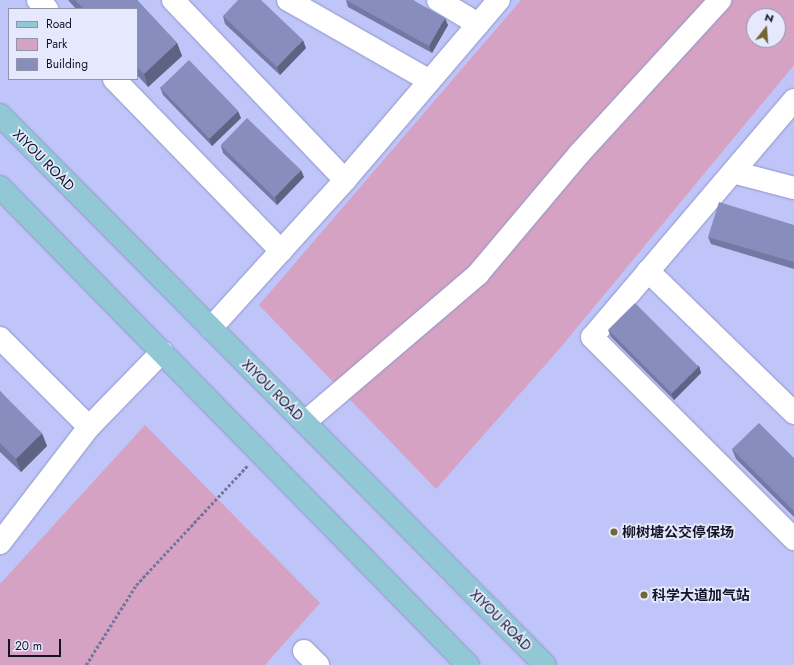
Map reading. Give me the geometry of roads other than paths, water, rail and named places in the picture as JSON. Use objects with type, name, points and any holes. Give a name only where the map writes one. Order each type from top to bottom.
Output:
[{"type":"main road","name":"XIYOU ROAD","points":[[0,115],[545,665]]},
{"type":"main road","points":[[0,187],[468,665]]},
{"type":"street","points":[[38,0],[46,8]]},
{"type":"street","points":[[173,0],[345,180]]},
{"type":"street","points":[[288,0],[430,81]]},
{"type":"street","points":[[438,0],[478,24]]},
{"type":"street","points":[[211,328],[345,180],[499,0]]},
{"type":"street","points":[[305,422],[478,274],[579,154],[720,0]]},
{"type":"street","points":[[115,80],[281,251]]},
{"type":"street","points":[[794,100],[592,337],[794,539]]},
{"type":"street","points":[[733,172],[794,188]]},
{"type":"street","points":[[648,271],[794,413]]},
{"type":"street","points":[[0,338],[88,427]]},
{"type":"street","points":[[0,543],[88,427],[162,352]]},
{"type":"place","name":"柳树塘公交停保场","points":[[614,532]]},
{"type":"place","name":"科学大道加气站","points":[[644,595]]}]
